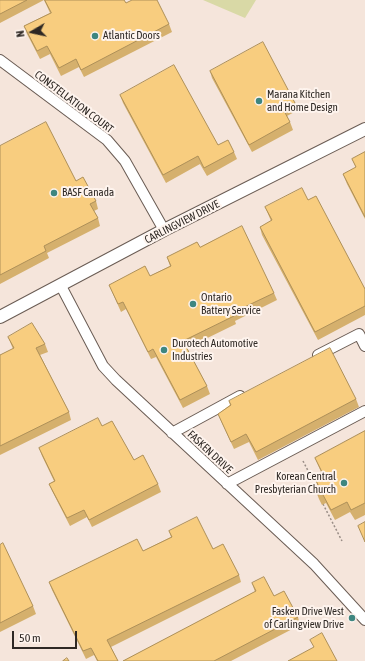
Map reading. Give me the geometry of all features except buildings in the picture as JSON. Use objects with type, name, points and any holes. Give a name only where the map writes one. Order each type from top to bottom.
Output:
[{"type":"main road","name":"CARLINGVIEW DRIVE","points":[[0,317],[61,286],[164,230],[365,129]]},
{"type":"street","name":"CONSTELLATION COURT","points":[[0,60],[106,140],[125,161],[164,230]]},
{"type":"street","name":"FASKEN DRIVE","points":[[61,286],[103,366],[172,433],[314,564],[365,620]]},
{"type":"street","points":[[310,359],[359,334],[365,346]]},
{"type":"street","points":[[172,433],[248,392]]},
{"type":"street","points":[[227,484],[365,410]]},
{"type":"path","points":[[304,461],[319,491]]},
{"type":"path","points":[[323,504],[342,541]]},
{"type":"green space","points":[[203,0],[256,0],[245,18]]},
{"type":"place","name":"Atlantic Doors","points":[[95,36]]},
{"type":"place","name":"Marana Kitchen and Home Design","points":[[259,101]]},
{"type":"place","name":"BASF Canada","points":[[54,193]]},
{"type":"place","name":"Ontario Battery Service","points":[[193,304]]},
{"type":"place","name":"Durotech Automotive Industries","points":[[164,350]]},
{"type":"place","name":"Korean Central Presbyterian Church","points":[[344,483]]},
{"type":"place","name":"Fasken Drive West of Carlingview Drive","points":[[352,618]]}]
